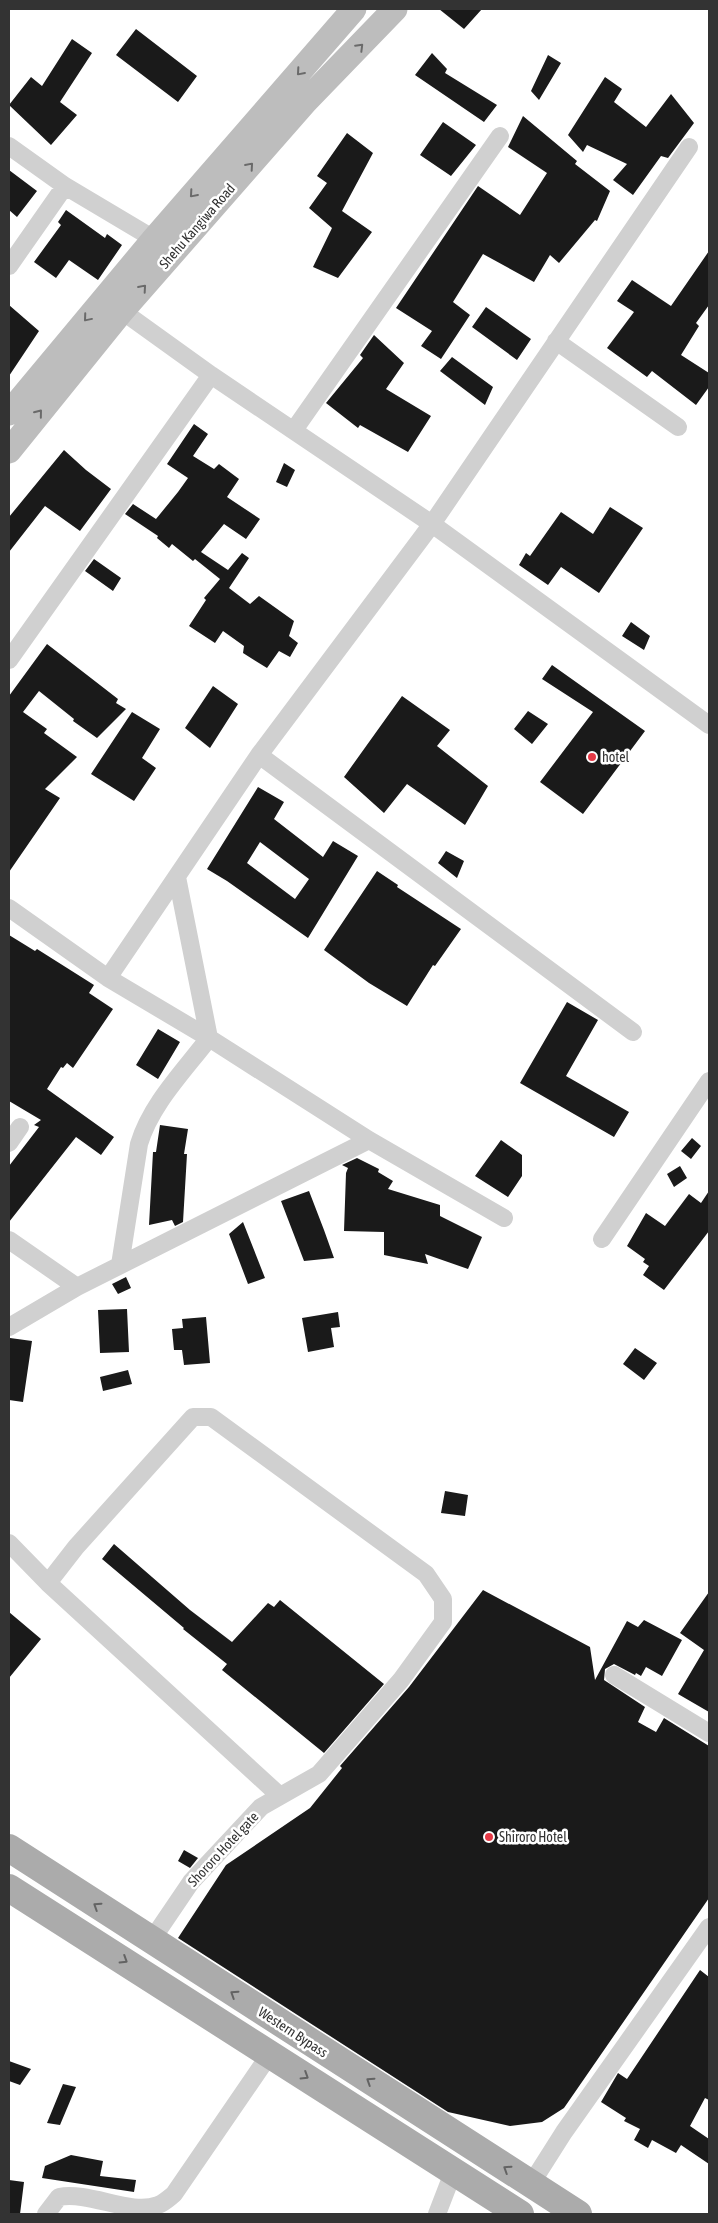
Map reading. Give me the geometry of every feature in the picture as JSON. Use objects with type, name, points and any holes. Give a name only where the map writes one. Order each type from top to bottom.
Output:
[{"type":"main road","name":"Shehu Kangiwa Road","points":[[9,413],[154,239],[354,9]]},
{"type":"main road","name":"Shehu Kangiwa Road","points":[[9,451],[122,311],[306,101],[395,9]]},
{"type":"main road","name":"Western Bypass","points":[[9,1848],[578,2214]]},
{"type":"main road","points":[[9,1888],[454,2170],[520,2214]]},
{"type":"street","points":[[294,430],[500,136]]},
{"type":"street","points":[[9,146],[65,186],[154,239]]},
{"type":"street","points":[[108,978],[259,755],[432,524],[689,147]]},
{"type":"street","points":[[9,266],[65,186]]},
{"type":"street","points":[[122,311],[211,375],[432,524],[709,725]]},
{"type":"street","points":[[556,341],[678,427]]},
{"type":"street","points":[[9,660],[211,375]]},
{"type":"street","points":[[259,755],[633,1032]]},
{"type":"street","points":[[120,1265],[138,1144],[144,1128],[153,1110],[209,1038],[177,877]]},
{"type":"street","points":[[9,908],[108,978],[209,1038],[369,1140],[504,1218]]},
{"type":"street","points":[[602,1239],[709,1082]]},
{"type":"street","points":[[9,1144],[20,1127]]},
{"type":"street","points":[[9,1327],[77,1287],[369,1140]]},
{"type":"street","points":[[9,1240],[77,1287]]},
{"type":"street","name":"Shororo Hotel gate","points":[[48,1583],[76,1547],[193,1417],[211,1417],[426,1574],[443,1599],[443,1622],[400,1680],[320,1774],[262,1807],[191,1882],[151,1941]]},
{"type":"street","points":[[9,1543],[48,1583],[280,1796]]},
{"type":"street","points":[[614,1675],[709,1733]]},
{"type":"street","points":[[531,2184],[564,2132],[709,1927]]},
{"type":"street","points":[[46,2214],[59,2197],[72,2194],[143,2211],[159,2205],[174,2194],[270,2054]]},
{"type":"street","points":[[437,2214],[454,2170]]},
{"type":"building","points":[[439,9],[482,9],[464,29]]},
{"type":"building","points":[[136,29],[197,76],[178,102],[116,55]]},
{"type":"building","points":[[72,39],[92,53],[60,102],[77,115],[51,145],[9,105],[31,77],[42,86]]},
{"type":"building","points":[[432,53],[447,69],[445,73],[497,105],[484,122],[415,75]]},
{"type":"building","points":[[548,55],[561,63],[539,100],[531,91]]},
{"type":"building","points":[[605,77],[622,89],[614,102],[646,127],[671,94],[694,123],[668,158],[661,156],[633,195],[613,180],[627,164],[587,145],[583,152],[568,135]]},
{"type":"building","points":[[523,116],[577,161],[575,164],[610,191],[597,221],[595,220],[559,263],[550,255],[534,282],[483,254],[453,302],[470,315],[441,359],[421,346],[432,331],[396,308],[478,186],[520,215],[547,173],[508,147]]},
{"type":"building","points":[[443,122],[476,145],[451,176],[420,155]]},
{"type":"building","points":[[347,133],[373,153],[342,211],[372,232],[338,278],[313,267],[332,228],[309,208],[327,183],[317,176]]},
{"type":"building","points":[[9,170],[37,191],[17,217],[9,210]]},
{"type":"building","points":[[66,210],[105,238],[107,234],[122,245],[98,280],[69,260],[56,278],[34,262],[61,225],[58,222]]},
{"type":"building","points":[[709,251],[709,305],[696,323],[699,326],[681,355],[709,373],[709,387],[696,405],[652,371],[647,377],[607,348],[634,312],[617,301],[632,280],[671,306]]},
{"type":"building","points":[[9,305],[39,331],[9,376]]},
{"type":"building","points":[[486,307],[531,339],[517,360],[472,327]]},
{"type":"building","points":[[374,335],[404,363],[386,389],[431,416],[408,452],[360,425],[358,428],[326,403],[363,358],[360,355]]},
{"type":"building","points":[[452,357],[493,387],[485,405],[440,371]]},
{"type":"building","points":[[194,424],[208,434],[193,456],[214,469],[219,464],[239,479],[227,497],[260,519],[246,539],[224,524],[201,552],[228,570],[242,553],[249,558],[229,588],[250,604],[259,596],[294,621],[289,636],[298,643],[290,657],[279,651],[267,668],[243,653],[244,646],[223,631],[215,643],[189,626],[206,600],[204,598],[220,579],[172,544],[169,548],[157,538],[158,536],[125,514],[133,504],[156,519],[178,492],[188,478],[167,464]]},
{"type":"building","points":[[64,450],[111,489],[80,531],[45,506],[9,552],[9,517]]},
{"type":"building","points":[[284,463],[295,470],[287,487],[276,482]]},
{"type":"building","points":[[610,507],[643,528],[599,593],[561,567],[548,585],[519,565],[526,553],[530,556],[561,512],[593,534]]},
{"type":"building","points":[[94,559],[121,578],[113,591],[85,571]]},
{"type":"building","points":[[631,622],[650,636],[644,650],[622,636]]},
{"type":"building","points":[[47,644],[118,699],[116,703],[126,709],[97,738],[73,721],[74,719],[39,691],[23,712],[47,729],[44,733],[77,757],[45,789],[60,798],[9,872],[9,696]]},
{"type":"building","name":"hotel","points":[[552,665],[645,731],[583,814],[540,782],[593,712],[542,679]]},
{"type":"building","points":[[213,686],[238,704],[210,748],[185,728]]},
{"type":"building","points":[[402,696],[450,730],[437,746],[488,786],[465,825],[407,784],[384,813],[344,777]]},
{"type":"building","points":[[528,711],[548,724],[532,744],[514,729]]},
{"type":"building","points":[[132,712],[160,729],[142,758],[156,768],[134,801],[91,774]]},
{"type":"building","points":[[258,787],[284,802],[274,819],[323,857],[333,841],[358,856],[308,938],[207,869]],"holes":[[[260,842],[309,879],[295,899],[247,863]]]},
{"type":"building","points":[[446,851],[464,861],[457,878],[438,863]]},
{"type":"building","points":[[377,871],[398,885],[397,887],[461,929],[435,966],[433,965],[407,1006],[369,983],[324,950]]},
{"type":"building","points":[[9,935],[35,951],[37,949],[94,985],[89,993],[113,1009],[73,1068],[67,1063],[63,1068],[61,1067],[47,1089],[114,1137],[101,1155],[76,1137],[9,1222],[9,1166],[39,1127],[34,1125],[41,1120],[9,1101]]},
{"type":"building","points":[[567,1002],[598,1020],[566,1076],[629,1112],[614,1137],[520,1083]]},
{"type":"building","points":[[158,1029],[180,1042],[158,1079],[136,1065]]},
{"type":"building","points":[[160,1125],[188,1129],[184,1154],[187,1154],[183,1222],[175,1226],[172,1220],[149,1225],[153,1152],[156,1152]]},
{"type":"building","points":[[692,1138],[701,1146],[691,1159],[681,1151]]},
{"type":"building","points":[[501,1140],[522,1155],[522,1176],[508,1197],[475,1176]]},
{"type":"building","points":[[357,1158],[379,1169],[378,1172],[393,1181],[388,1189],[440,1205],[440,1216],[482,1237],[468,1269],[425,1254],[428,1264],[384,1255],[384,1232],[344,1231],[346,1173],[348,1168],[342,1165]]},
{"type":"building","points":[[680,1166],[687,1178],[674,1187],[667,1174]]},
{"type":"building","points":[[309,1191],[334,1258],[304,1261],[281,1201]]},
{"type":"building","points":[[709,1191],[709,1231],[664,1290],[643,1275],[649,1266],[643,1262],[645,1259],[627,1246],[646,1213],[665,1226],[689,1194],[701,1203]]},
{"type":"building","points":[[243,1222],[265,1278],[248,1284],[229,1234]]},
{"type":"building","points":[[126,1277],[131,1288],[118,1294],[112,1284]]},
{"type":"building","points":[[127,1309],[129,1352],[100,1353],[98,1310]]},
{"type":"building","points":[[338,1312],[340,1327],[331,1328],[334,1347],[308,1352],[302,1318]]},
{"type":"building","points":[[206,1317],[210,1363],[184,1365],[182,1350],[174,1350],[172,1329],[183,1328],[182,1319]]},
{"type":"building","points":[[10,1338],[32,1341],[23,1402],[9,1400]]},
{"type":"building","points":[[635,1348],[657,1363],[644,1380],[623,1364]]},
{"type":"building","points":[[128,1370],[132,1384],[103,1391],[100,1377]]},
{"type":"building","points":[[445,1491],[468,1495],[465,1516],[441,1513]]},
{"type":"building","points":[[114,1544],[190,1610],[232,1642],[268,1603],[274,1607],[280,1600],[384,1684],[324,1753],[222,1670],[227,1664],[183,1629],[102,1559]]},
{"type":"building","name":"Shiroro Hotel","points":[[483,1590],[590,1647],[595,1680],[627,1621],[638,1627],[644,1620],[682,1640],[662,1676],[646,1667],[641,1676],[636,1673],[635,1675],[614,1664],[605,1669],[604,1680],[645,1707],[638,1722],[656,1732],[664,1718],[709,1746],[709,1898],[564,2108],[542,2122],[510,2126],[448,2112],[178,1938],[226,1865],[310,1808],[342,1768],[340,1766],[409,1687]]},
{"type":"building","points":[[709,1592],[709,1712],[678,1694],[704,1650],[680,1633]]},
{"type":"building","points":[[9,1612],[41,1639],[9,1678]]},
{"type":"building","points":[[184,1850],[198,1858],[190,1868],[178,1861]]},
{"type":"building","points":[[700,1970],[709,1977],[709,2100],[705,2098],[690,2126],[709,2139],[709,2164],[681,2145],[676,2153],[652,2140],[648,2148],[634,2140],[640,2129],[624,2121],[626,2118],[601,2102],[618,2073],[627,2079]]},
{"type":"building","points":[[9,2061],[31,2069],[20,2085],[9,2081]]},
{"type":"building","points":[[63,2084],[76,2087],[60,2125],[47,2123]]},
{"type":"building","points":[[71,2155],[103,2161],[100,2176],[136,2180],[134,2192],[42,2178],[45,2166]]},
{"type":"building","points":[[9,2180],[24,2182],[20,2214],[9,2214]]},
{"type":"place","name":"hotel","points":[[592,757]]},
{"type":"place","name":"Shiroro Hotel","points":[[489,1837]]}]
